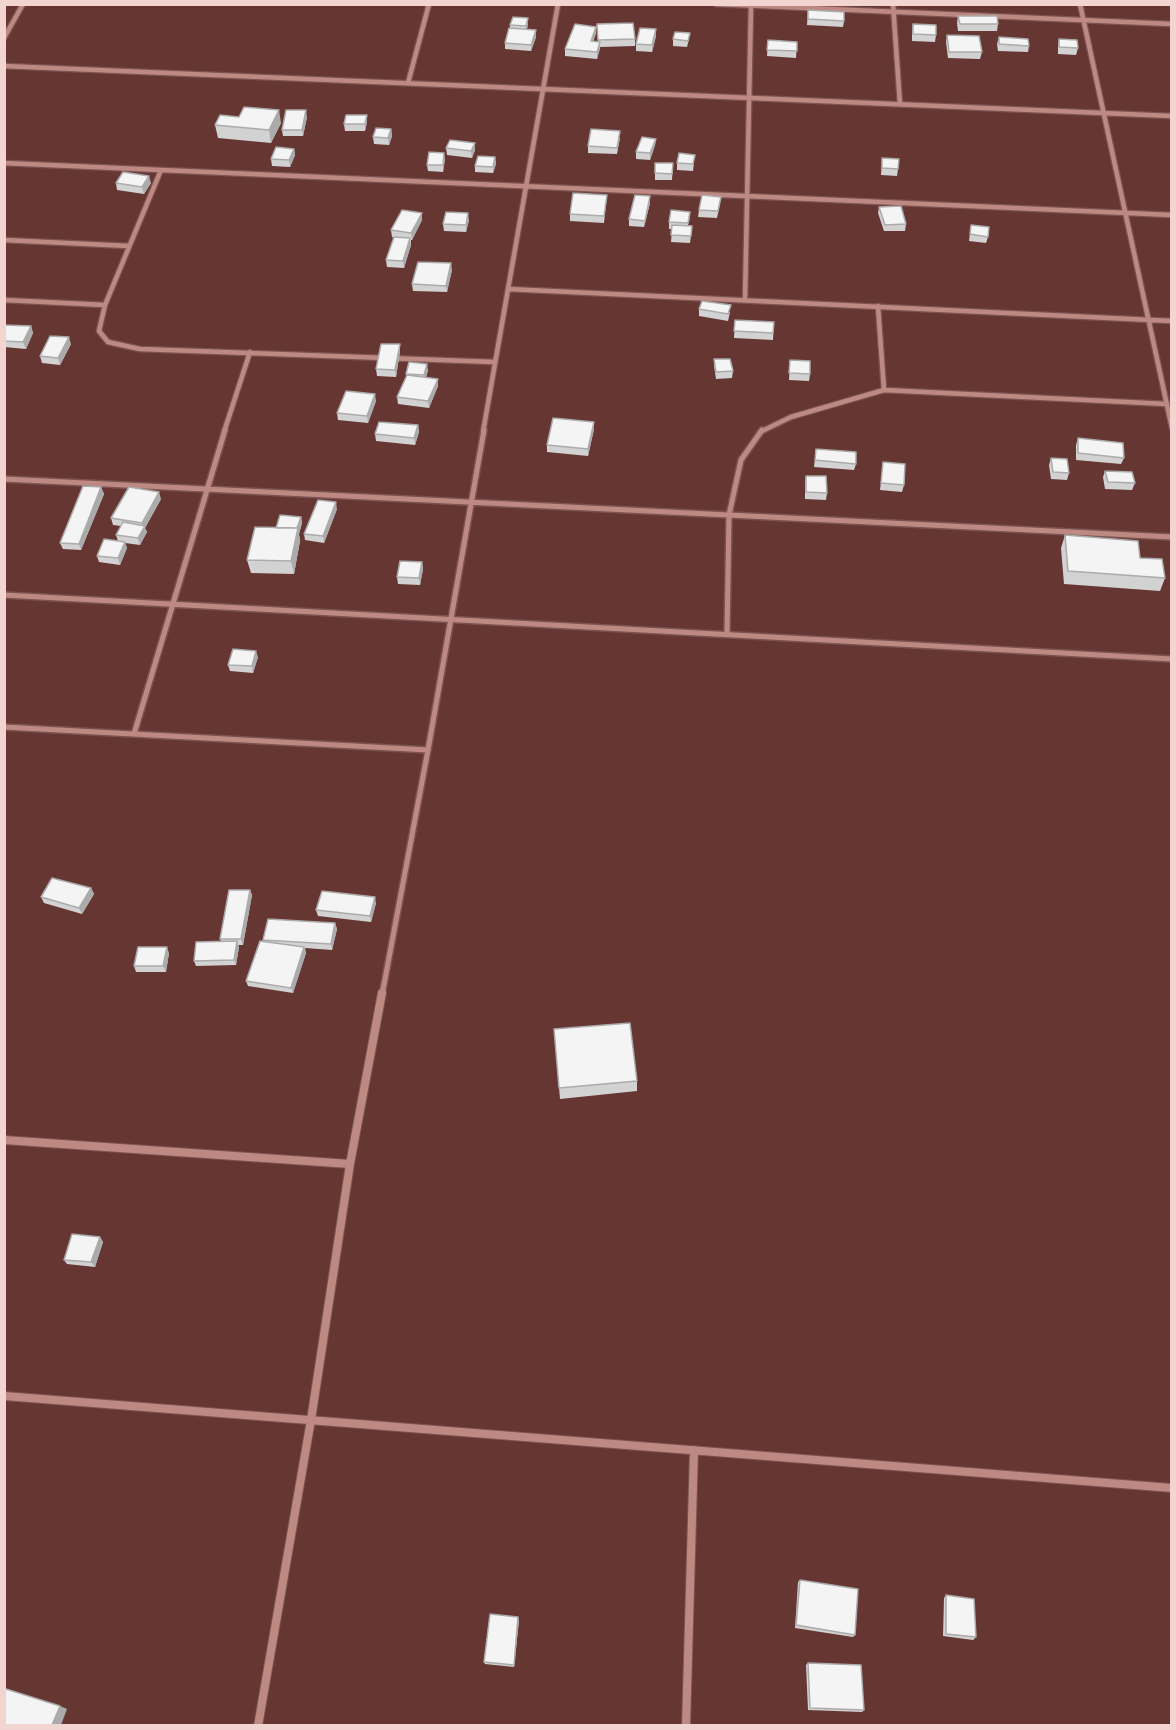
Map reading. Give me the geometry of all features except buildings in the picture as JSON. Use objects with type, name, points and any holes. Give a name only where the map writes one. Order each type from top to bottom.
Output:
[{"type":"street","points":[[4,38],[23,4]]},
{"type":"street","points":[[408,83],[429,4]]},
{"type":"street","points":[[258,1725],[312,1420],[350,1164],[428,750],[558,4]]},
{"type":"street","points":[[716,4],[1172,24]]},
{"type":"street","points":[[893,4],[900,104]]},
{"type":"street","points":[[1080,4],[1172,428]]},
{"type":"street","points":[[745,300],[749,196],[751,6]]},
{"type":"street","points":[[4,66],[1172,116]]},
{"type":"street","points":[[4,163],[1172,215]]},
{"type":"street","points":[[161,170],[105,305],[99,331],[108,342],[123,346],[495,362]]},
{"type":"street","points":[[4,240],[129,246]]},
{"type":"street","points":[[508,289],[1172,321]]},
{"type":"street","points":[[4,300],[105,305]]},
{"type":"street","points":[[878,306],[884,390]]},
{"type":"street","points":[[135,734],[206,489],[250,352]]},
{"type":"street","points":[[727,634],[729,515],[741,460],[761,431],[791,417],[884,390],[1167,404]]},
{"type":"street","points":[[4,479],[1172,537]]},
{"type":"street","points":[[4,595],[1172,659]]},
{"type":"street","points":[[4,727],[428,750]]},
{"type":"street","points":[[5,1142],[350,1164]]},
{"type":"street","points":[[4,1396],[1172,1488]]},
{"type":"street","points":[[686,1725],[694,1450]]}]
